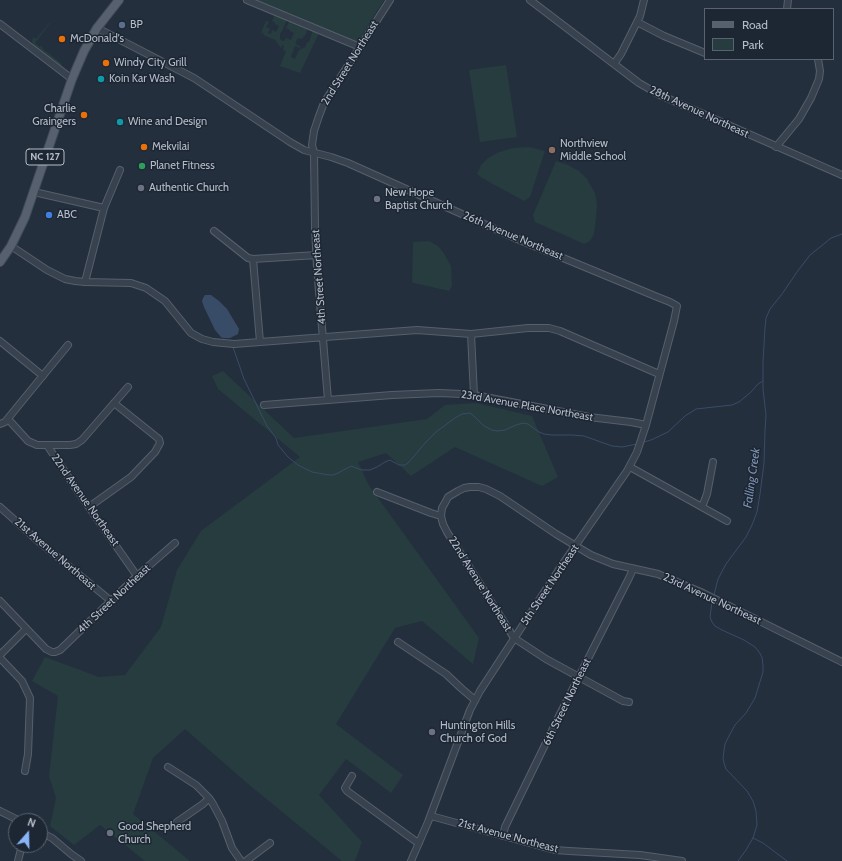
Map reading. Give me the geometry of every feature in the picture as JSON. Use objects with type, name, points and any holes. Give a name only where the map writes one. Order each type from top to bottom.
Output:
[{"type":"main road","name":"NC 127","points":[[0,262],[11,246],[22,224],[72,79],[85,49],[97,28],[119,0]]},
{"type":"street","points":[[247,0],[360,47]]},
{"type":"street","name":"2nd Street Northeast","points":[[314,153],[312,145],[314,131],[324,103],[390,0]]},
{"type":"street","name":"28th Avenue Northeast","points":[[530,0],[639,83],[660,95],[842,175]]},
{"type":"street","points":[[614,64],[621,54],[637,22],[644,0]]},
{"type":"street","points":[[637,22],[704,54]]},
{"type":"street","points":[[0,24],[72,79]]},
{"type":"street","name":"26th Avenue Northeast","points":[[97,28],[194,78],[304,150],[348,162],[522,241],[677,306]]},
{"type":"street","points":[[776,147],[799,120],[816,88],[820,70],[818,60]]},
{"type":"street","name":"4th Street Northeast","points":[[314,153],[317,255],[328,400]]},
{"type":"street","points":[[85,282],[104,208],[120,170]]},
{"type":"street","points":[[34,192],[104,208]]},
{"type":"street","points":[[214,231],[248,258],[253,259],[317,255]]},
{"type":"street","points":[[11,246],[57,276],[85,282],[123,282],[146,288],[165,301],[191,333],[202,339],[213,342],[234,344],[417,330],[471,334],[528,328],[549,328],[560,331],[659,374]]},
{"type":"street","points":[[253,259],[260,342]]},
{"type":"street","name":"5th Street Northeast","points":[[410,861],[431,816],[475,700],[514,638],[630,466],[637,452],[646,425],[677,306]]},
{"type":"street","points":[[471,334],[474,395]]},
{"type":"street","points":[[0,341],[43,376]]},
{"type":"street","points":[[0,424],[3,424],[8,420],[68,345]]},
{"type":"street","points":[[47,445],[70,445],[79,442],[128,387]]},
{"type":"street","name":"23rd Avenue Place Northeast","points":[[264,405],[431,393],[457,393],[589,418],[646,425]]},
{"type":"street","points":[[90,508],[131,477],[155,452],[160,443],[159,439],[114,403]]},
{"type":"street","name":"22nd Avenue Northeast","points":[[8,420],[28,441],[37,445],[47,445],[137,576]]},
{"type":"street","points":[[702,507],[707,494],[713,462]]},
{"type":"street","points":[[630,466],[727,521]]},
{"type":"street","name":"23rd Avenue Northeast","points":[[441,516],[442,508],[448,497],[464,488],[475,487],[486,489],[500,496],[556,534],[591,555],[633,569],[658,574],[703,593],[842,662]]},
{"type":"street","points":[[377,492],[441,516]]},
{"type":"street","name":"21st Avenue Northeast","points":[[0,507],[111,601]]},
{"type":"street","name":"22nd Avenue Northeast","points":[[441,516],[447,532],[514,638],[540,656],[623,701],[629,702]]},
{"type":"street","name":"4th Street Northeast","points":[[26,629],[46,649],[52,652],[60,650],[137,576],[175,543]]},
{"type":"street","name":"6th Street Northeast","points":[[503,836],[505,827],[633,569]]},
{"type":"street","points":[[0,601],[26,629],[0,655]]},
{"type":"street","points":[[398,642],[446,674],[475,700]]},
{"type":"street","points":[[0,658],[22,681],[30,698],[28,747],[25,771]]},
{"type":"street","points":[[168,767],[196,785],[214,804],[232,848],[241,861]]},
{"type":"street","points":[[352,776],[345,788],[347,791],[419,843]]},
{"type":"street","points":[[177,822],[209,798]]},
{"type":"street","name":"21st Avenue Northeast","points":[[431,816],[555,850],[655,856],[682,861]]},
{"type":"street","points":[[48,836],[81,861]]},
{"type":"street","points":[[246,861],[270,843]]},
{"type":"green space","points":[[256,0],[384,0],[357,43]]},
{"type":"green space","points":[[275,15],[287,19],[280,34],[280,39],[282,41],[286,38],[291,40],[294,33],[286,28],[290,20],[308,28],[305,36],[302,39],[298,38],[295,44],[300,46],[300,48],[295,46],[291,57],[295,59],[299,50],[301,48],[303,49],[304,47],[305,48],[307,42],[309,42],[313,30],[319,33],[300,73],[280,66],[286,51],[283,50],[284,46],[282,45],[281,48],[275,40],[263,35],[264,33],[260,35],[266,21],[269,22],[266,27],[270,29],[268,33],[271,34],[272,30],[276,32],[279,26],[272,21]]},
{"type":"green space","points":[[49,23],[35,43],[40,47],[42,45],[42,48],[45,50],[44,52],[46,51],[62,64],[61,67],[33,45],[32,42],[33,37],[36,39]]},
{"type":"green space","points":[[506,65],[517,137],[480,142],[469,70]]},
{"type":"green space","points":[[529,147],[545,151],[530,197],[524,201],[477,174],[481,165],[488,158],[499,152],[513,148]]},
{"type":"green space","points":[[556,161],[579,171],[587,179],[595,193],[597,204],[594,234],[590,241],[584,244],[535,222],[533,215]]},
{"type":"green space","points":[[429,241],[438,246],[451,266],[452,286],[449,291],[412,282],[413,242]]},
{"type":"green space","points":[[223,371],[294,438],[427,419],[445,405],[476,403],[532,416],[558,477],[542,486],[455,447],[411,476],[386,453],[358,462],[368,484],[479,638],[473,664],[422,621],[395,628],[336,724],[403,775],[391,793],[346,759],[319,795],[362,842],[355,861],[342,861],[247,783],[185,729],[153,758],[133,814],[190,861],[145,861],[100,825],[74,845],[50,826],[56,798],[49,776],[58,696],[32,681],[45,657],[99,677],[125,675],[161,627],[177,570],[201,531],[300,457],[218,389],[212,376]]},
{"type":"water","points":[[205,295],[211,295],[227,309],[239,329],[238,334],[230,338],[223,338],[215,330],[202,301]]},
{"type":"waterway","name":"Falling Creek","points":[[714,595],[718,579],[726,564],[746,537],[757,512],[764,463],[766,415],[763,389],[763,362],[766,318],[770,309],[810,255],[831,238],[842,234]]},
{"type":"waterway","points":[[233,347],[244,379],[267,426],[276,438],[278,445],[288,457],[298,465],[312,472],[333,475],[351,466],[362,470],[370,470],[390,460],[399,465],[405,465],[436,432],[462,414],[470,413],[484,426],[497,431],[505,430],[523,423],[528,424],[544,434],[584,436],[612,446],[622,447],[637,444]]},
{"type":"waterway","points":[[644,442],[668,432],[685,416],[696,409],[732,405],[739,402],[763,381]]},
{"type":"waterway","name":"Falling Creek","points":[[712,602],[710,617],[715,626],[755,647],[762,657],[763,666],[763,672],[755,698],[730,734],[725,744],[723,758],[726,769],[747,791],[753,801],[756,811],[757,825],[753,838],[738,861]]},
{"type":"waterway","points":[[753,838],[763,843],[787,861]]},
{"type":"place","name":"BP","points":[[122,25]]},
{"type":"place","name":"McDonald's","points":[[62,39]]},
{"type":"place","name":"Windy City Grill","points":[[106,63]]},
{"type":"place","name":"Koin Kar Wash","points":[[101,79]]},
{"type":"place","name":"Charlie Graingers","points":[[84,115]]},
{"type":"place","name":"Wine and Design","points":[[120,122]]},
{"type":"place","name":"Mekvilai","points":[[144,147]]},
{"type":"place","name":"Northview Middle School","points":[[552,150]]},
{"type":"place","name":"Planet Fitness","points":[[142,166]]},
{"type":"place","name":"Authentic Church","points":[[141,188]]},
{"type":"place","name":"New Hope Baptist Church","points":[[377,199]]},
{"type":"place","name":"ABC","points":[[49,215]]},
{"type":"place","name":"Huntington Hills Church of God","points":[[432,732]]},
{"type":"place","name":"Good Shepherd Church","points":[[110,833]]}]
